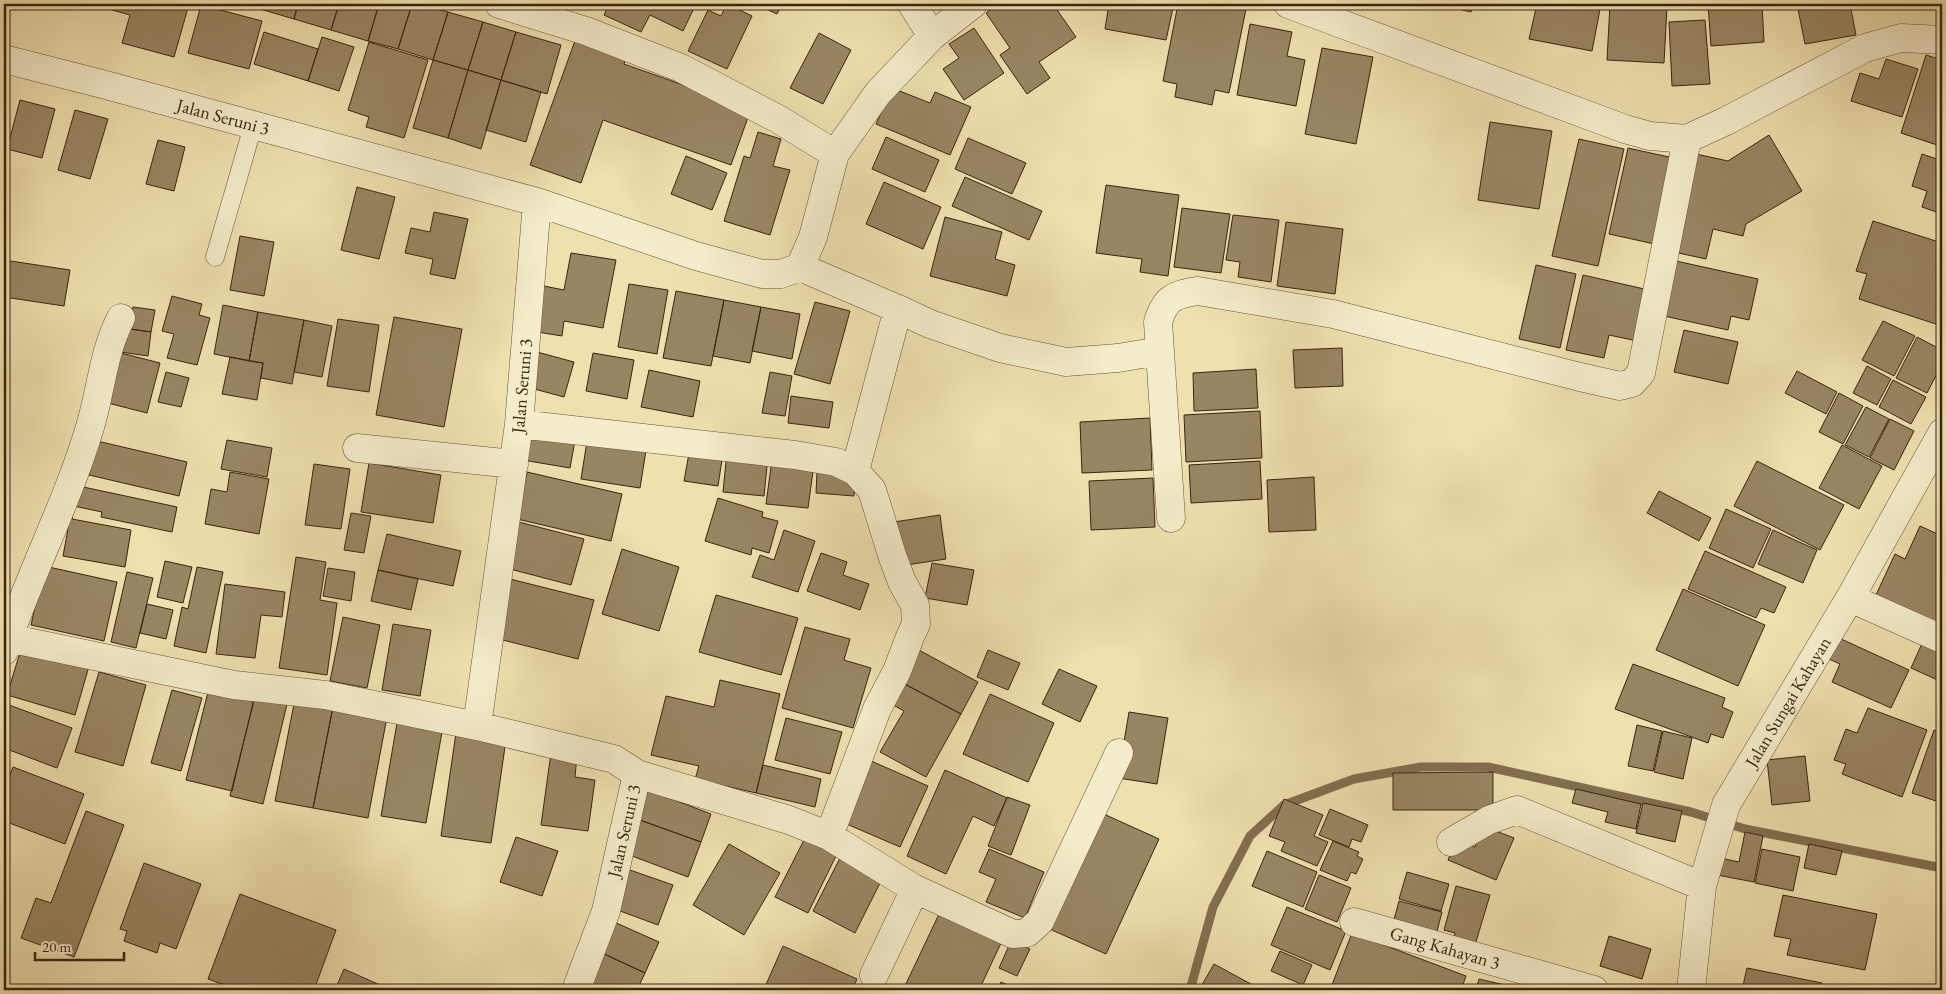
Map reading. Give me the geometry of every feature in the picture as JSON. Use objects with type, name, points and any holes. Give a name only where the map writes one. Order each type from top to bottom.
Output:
[{"type":"street","points":[[499,4],[586,31],[681,68],[778,119],[835,154]]},
{"type":"street","points":[[912,4],[932,36]]},
{"type":"street","points":[[800,267],[812,237],[835,154],[878,93],[932,36],[973,4]]},
{"type":"street","points":[[1288,4],[1625,130],[1650,136],[1688,139],[1726,122],[1865,48],[1902,38],[1942,40]]},
{"type":"street","name":"Jalan Seruni 3","points":[[4,59],[537,202],[519,424],[477,726],[614,760],[637,774],[606,911],[576,990]]},
{"type":"street","points":[[1171,518],[1158,322],[1162,308],[1171,299],[1182,293],[1198,291],[1333,314],[1620,386],[1632,383],[1641,373],[1688,139]]},
{"type":"street","points":[[537,202],[696,256],[762,274],[781,274],[800,267],[898,308],[930,324],[1000,348],[1066,362],[1118,358],[1160,351]]},
{"type":"street","points":[[855,470],[898,308]]},
{"type":"street","points":[[122,318],[112,336],[90,428],[48,540],[13,599],[6,644],[234,685],[325,696],[477,726]]},
{"type":"street","points":[[519,424],[795,455],[836,462],[855,470],[872,490],[902,582],[915,604],[916,624],[897,671],[877,709],[829,836]]},
{"type":"street","name":"Jalan Sungai Kahayan","points":[[1691,990],[1702,886],[1726,805],[1850,598],[1942,433]]},
{"type":"street","points":[[357,448],[514,464]]},
{"type":"street","points":[[1850,598],[1942,639]]},
{"type":"street","points":[[637,774],[790,820],[829,836],[915,889],[1013,934],[1027,933],[1040,920],[1119,753]]},
{"type":"street","points":[[1451,842],[1489,820],[1517,810],[1702,886]]},
{"type":"street","points":[[874,975],[915,889]]},
{"type":"street","name":"Gang Kahayan 3","points":[[1354,922],[1594,990]]},
{"type":"lane","points":[[215,257],[253,126]]},
{"type":"building","points":[[113,4],[189,4],[174,57],[122,43],[130,15],[112,10]]},
{"type":"building","points":[[243,4],[298,4],[294,19]]},
{"type":"building","points":[[298,4],[339,4],[331,30],[294,19]]},
{"type":"building","points":[[339,4],[379,4],[368,41],[331,30]]},
{"type":"building","points":[[379,4],[412,4],[398,49],[368,41]]},
{"type":"building","points":[[412,4],[421,4],[448,12],[433,60],[398,49]]},
{"type":"building","points":[[609,4],[696,4],[683,31],[650,15],[641,32],[604,15]]},
{"type":"building","points":[[727,4],[752,16],[727,69],[688,51],[708,10],[721,16]]},
{"type":"building","points":[[755,4],[782,4],[777,14]]},
{"type":"building","points":[[999,4],[1053,4],[1076,37],[1039,62],[1050,78],[1027,94],[1000,55],[1010,48],[986,13]]},
{"type":"building","points":[[1109,4],[1152,4],[1173,8],[1166,40],[1105,29]]},
{"type":"building","points":[[1178,4],[1247,4],[1229,93],[1215,90],[1212,105],[1175,97],[1177,84],[1163,81]]},
{"type":"building","points":[[1439,4],[1473,4],[1471,12]]},
{"type":"building","points":[[1537,4],[1601,4],[1592,51],[1529,39]]},
{"type":"building","points":[[1610,4],[1658,4],[1658,6],[1667,7],[1664,63],[1607,60]]},
{"type":"building","points":[[1708,4],[1762,4],[1764,42],[1711,46]]},
{"type":"building","points":[[1797,4],[1850,4],[1856,35],[1805,44]]},
{"type":"building","points":[[201,5],[262,21],[249,69],[188,53]]},
{"type":"building","points":[[448,12],[483,22],[468,70],[433,60]]},
{"type":"building","points":[[1705,20],[1710,84],[1672,86],[1669,22]]},
{"type":"building","points":[[483,22],[516,32],[501,80],[468,70]]},
{"type":"building","points":[[1250,24],[1292,32],[1287,56],[1305,60],[1296,106],[1237,95]]},
{"type":"building","points":[[974,28],[1004,73],[964,100],[943,69],[959,58],[949,44]]},
{"type":"building","points":[[264,32],[318,49],[308,81],[254,64]]},
{"type":"building","points":[[516,32],[561,45],[547,94],[501,80]]},
{"type":"building","points":[[819,33],[851,50],[823,104],[790,88]]},
{"type":"building","points":[[322,37],[354,47],[339,91],[308,81]]},
{"type":"building","points":[[576,38],[627,55],[624,64],[751,109],[731,165],[603,120],[581,183],[530,165]]},
{"type":"building","points":[[369,42],[428,60],[404,138],[366,127],[369,117],[348,110]]},
{"type":"building","points":[[1322,48],[1373,57],[1356,144],[1305,134]]},
{"type":"building","points":[[1926,55],[1942,60],[1942,128],[1937,145],[1901,133]]},
{"type":"building","points":[[1886,59],[1918,69],[1902,117],[1851,101],[1860,73],[1879,79]]},
{"type":"building","points":[[433,60],[468,70],[448,138],[413,128]]},
{"type":"building","points":[[468,70],[501,80],[481,149],[448,138]]},
{"type":"building","points":[[501,80],[541,92],[526,142],[486,130]]},
{"type":"building","points":[[892,88],[930,103],[935,92],[971,107],[950,155],[876,124]]},
{"type":"building","points":[[20,100],[55,109],[42,158],[7,149]]},
{"type":"building","points":[[75,110],[108,119],[90,179],[58,170]]},
{"type":"building","points":[[1490,122],[1552,131],[1539,209],[1478,200]]},
{"type":"building","points":[[758,132],[781,139],[773,166],[790,170],[770,235],[724,221],[744,156],[750,158]]},
{"type":"building","points":[[1769,135],[1802,191],[1746,224],[1743,236],[1713,229],[1706,259],[1674,252],[1696,154],[1728,161]]},
{"type":"building","points":[[886,137],[939,160],[925,192],[872,169]]},
{"type":"building","points":[[968,138],[1026,163],[1012,194],[955,169]]},
{"type":"building","points":[[1579,139],[1624,149],[1598,266],[1552,256]]},
{"type":"building","points":[[158,140],[185,147],[174,191],[146,184]]},
{"type":"building","points":[[1942,144],[1942,214],[1922,207],[1927,191],[1912,186],[1922,154],[1937,159]]},
{"type":"building","points":[[1628,148],[1678,159],[1659,245],[1609,234]]},
{"type":"building","points":[[686,156],[727,173],[712,210],[671,194]]},
{"type":"building","points":[[965,177],[1042,211],[1029,240],[952,206]]},
{"type":"building","points":[[884,182],[941,207],[923,249],[866,224]]},
{"type":"building","points":[[1106,185],[1179,195],[1168,276],[1140,272],[1142,259],[1096,253]]},
{"type":"building","points":[[357,187],[395,197],[379,259],[341,250]]},
{"type":"building","points":[[1182,208],[1230,214],[1221,273],[1174,267]]},
{"type":"building","points":[[434,212],[468,219],[455,279],[430,274],[433,259],[405,253],[411,228],[430,232]]},
{"type":"building","points":[[1233,215],[1279,220],[1271,282],[1238,277],[1240,262],[1226,260]]},
{"type":"building","points":[[945,217],[1002,232],[995,259],[1015,265],[1007,296],[930,276]]},
{"type":"building","points":[[1873,221],[1942,243],[1942,326],[1859,299],[1867,274],[1856,271]]},
{"type":"building","points":[[1286,222],[1343,229],[1335,294],[1277,286]]},
{"type":"building","points":[[240,236],[274,242],[264,296],[230,290]]},
{"type":"building","points":[[571,253],[616,260],[603,328],[564,321],[562,336],[531,331],[539,285],[564,290]]},
{"type":"building","points":[[4,260],[70,270],[64,306],[4,297]]},
{"type":"building","points":[[1676,261],[1758,279],[1749,320],[1731,316],[1728,330],[1664,316]]},
{"type":"building","points":[[1536,265],[1576,274],[1560,348],[1519,339]]},
{"type":"building","points":[[1583,275],[1653,291],[1642,342],[1609,335],[1604,358],[1566,350]]},
{"type":"building","points":[[629,284],[668,290],[657,354],[618,347]]},
{"type":"building","points":[[676,291],[724,300],[711,366],[663,358]]},
{"type":"building","points":[[172,296],[202,304],[199,315],[210,318],[197,365],[167,358],[174,334],[162,331]]},
{"type":"building","points":[[724,300],[761,307],[750,363],[713,356]]},
{"type":"building","points":[[815,302],[850,311],[830,384],[794,374]]},
{"type":"building","points":[[223,305],[258,312],[249,361],[214,354]]},
{"type":"building","points":[[133,307],[155,310],[151,332],[130,329]]},
{"type":"building","points":[[761,307],[800,314],[792,359],[752,351]]},
{"type":"building","points":[[258,312],[304,320],[292,384],[261,378],[263,363],[249,361]]},
{"type":"building","points":[[394,317],[462,329],[444,427],[376,415]]},
{"type":"building","points":[[338,319],[379,325],[369,392],[327,386]]},
{"type":"building","points":[[304,320],[332,326],[322,377],[294,372]]},
{"type":"building","points":[[1883,321],[1915,336],[1894,376],[1862,360]]},
{"type":"building","points":[[117,327],[151,332],[148,356],[113,351]]},
{"type":"building","points":[[1684,330],[1738,342],[1728,384],[1674,372]]},
{"type":"building","points":[[1917,337],[1942,350],[1942,364],[1927,393],[1896,378]]},
{"type":"building","points":[[1342,348],[1343,386],[1295,388],[1293,350]]},
{"type":"building","points":[[113,351],[160,363],[147,413],[100,401]]},
{"type":"building","points":[[537,352],[574,362],[564,397],[527,387]]},
{"type":"building","points":[[593,353],[634,360],[627,399],[586,391]]},
{"type":"building","points":[[230,357],[263,363],[257,400],[222,394]]},
{"type":"building","points":[[1867,366],[1891,379],[1877,405],[1853,393]]},
{"type":"building","points":[[1256,369],[1258,408],[1194,411],[1193,373]]},
{"type":"building","points":[[649,370],[700,381],[693,417],[641,407]]},
{"type":"building","points":[[1797,371],[1837,392],[1826,414],[1785,393]]},
{"type":"building","points":[[166,372],[189,378],[181,407],[158,402]]},
{"type":"building","points":[[770,372],[792,376],[785,416],[762,413]]},
{"type":"building","points":[[1893,380],[1926,397],[1911,424],[1879,407]]},
{"type":"building","points":[[1839,393],[1863,406],[1843,444],[1819,432]]},
{"type":"building","points":[[791,396],[833,402],[829,428],[788,423]]},
{"type":"building","points":[[1866,407],[1889,419],[1869,457],[1845,445]]},
{"type":"building","points":[[1260,411],[1262,458],[1186,462],[1184,415]]},
{"type":"building","points":[[1150,418],[1152,470],[1082,473],[1080,422]]},
{"type":"building","points":[[1890,419],[1914,431],[1894,470],[1870,458]]},
{"type":"building","points":[[529,426],[576,435],[570,468],[523,460]]},
{"type":"building","points":[[588,435],[647,444],[640,488],[581,479]]},
{"type":"building","points":[[227,440],[272,448],[267,477],[221,469]]},
{"type":"building","points":[[97,441],[187,462],[179,496],[89,475]]},
{"type":"building","points":[[1842,445],[1882,466],[1859,509],[1819,488]]},
{"type":"building","points":[[690,448],[723,453],[718,486],[684,481]]},
{"type":"building","points":[[727,452],[768,456],[764,496],[723,492]]},
{"type":"building","points":[[772,459],[814,464],[808,508],[766,504]]},
{"type":"building","points":[[1260,461],[1262,499],[1191,503],[1189,465]]},
{"type":"building","points":[[1757,461],[1844,505],[1820,550],[1734,506]]},
{"type":"building","points":[[369,463],[441,475],[433,523],[361,512]]},
{"type":"building","points":[[314,464],[350,469],[341,529],[305,525]]},
{"type":"building","points":[[230,472],[269,479],[259,534],[205,524],[211,489],[227,492]]},
{"type":"building","points":[[527,472],[622,494],[611,541],[517,519]]},
{"type":"building","points":[[817,472],[855,475],[854,496],[816,493]]},
{"type":"building","points":[[1314,477],[1316,530],[1269,532],[1267,480]]},
{"type":"building","points":[[1153,478],[1155,527],[1091,530],[1089,481]]},
{"type":"building","points":[[74,485],[177,507],[172,532],[101,517],[102,512],[69,505]]},
{"type":"building","points":[[1659,491],[1711,518],[1699,541],[1647,513]]},
{"type":"building","points":[[718,498],[763,512],[762,517],[778,521],[769,553],[752,548],[751,555],[705,541]]},
{"type":"building","points":[[74,509],[72,519],[131,530],[125,567],[63,556],[68,529],[57,527]]},
{"type":"building","points":[[1726,509],[1771,529],[1753,568],[1709,548]]},
{"type":"building","points":[[351,513],[371,516],[364,553],[344,550]]},
{"type":"building","points":[[940,515],[946,559],[900,566],[894,522]]},
{"type":"building","points":[[519,522],[584,539],[571,585],[506,568]]},
{"type":"building","points":[[1920,526],[1942,536],[1942,628],[1875,597],[1895,554],[1905,559]]},
{"type":"building","points":[[784,530],[815,541],[798,592],[752,577],[760,555],[774,560]]},
{"type":"building","points":[[1773,530],[1817,550],[1803,583],[1758,564]]},
{"type":"building","points":[[387,534],[461,551],[453,586],[378,570]]},
{"type":"building","points":[[622,549],[679,567],[659,631],[602,614]]},
{"type":"building","points":[[1705,551],[1786,587],[1774,613],[1761,608],[1756,618],[1688,589]]},
{"type":"building","points":[[821,553],[847,562],[843,575],[869,584],[860,610],[807,591]]},
{"type":"building","points":[[296,557],[326,562],[320,600],[337,603],[327,675],[279,668]]},
{"type":"building","points":[[165,561],[192,567],[183,603],[157,597]]},
{"type":"building","points":[[932,563],[974,570],[967,605],[925,598]]},
{"type":"building","points":[[44,566],[117,582],[104,641],[31,625]]},
{"type":"building","points":[[197,567],[223,572],[206,653],[174,646],[182,607],[188,609]]},
{"type":"building","points":[[328,568],[355,572],[351,601],[323,596]]},
{"type":"building","points":[[378,570],[418,579],[411,610],[371,601]]},
{"type":"building","points":[[127,572],[153,578],[136,648],[111,642]]},
{"type":"building","points":[[510,579],[594,600],[578,659],[495,638]]},
{"type":"building","points":[[225,584],[285,592],[282,617],[261,615],[255,658],[216,654]]},
{"type":"building","points":[[1683,589],[1765,625],[1738,686],[1656,650]]},
{"type":"building","points":[[716,595],[798,618],[781,675],[699,652]]},
{"type":"building","points":[[147,604],[173,610],[166,639],[140,633]]},
{"type":"building","points":[[343,617],[380,625],[367,688],[330,681]]},
{"type":"building","points":[[393,624],[431,630],[420,696],[382,690]]},
{"type":"building","points":[[805,627],[850,639],[844,660],[871,668],[853,728],[782,708]]},
{"type":"building","points":[[1839,638],[1909,670],[1891,708],[1832,682],[1840,664],[1829,659]]},
{"type":"building","points":[[1924,639],[1942,647],[1942,682],[1911,668]]},
{"type":"building","points":[[22,646],[89,666],[75,715],[7,695]]},
{"type":"building","points":[[917,649],[978,682],[961,714],[899,681]]},
{"type":"building","points":[[988,650],[1020,663],[1008,690],[977,677]]},
{"type":"building","points":[[1633,664],[1725,698],[1722,707],[1733,712],[1723,738],[1711,734],[1708,743],[1615,709]]},
{"type":"building","points":[[1059,669],[1097,686],[1080,722],[1042,704]]},
{"type":"building","points":[[99,672],[146,685],[123,766],[75,752]]},
{"type":"building","points":[[720,680],[780,694],[756,793],[695,779],[699,766],[651,755],[666,696],[714,707]]},
{"type":"building","points":[[899,681],[961,714],[926,777],[880,752],[904,711],[888,702]]},
{"type":"building","points":[[210,684],[255,694],[232,791],[186,780]]},
{"type":"building","points":[[257,689],[289,696],[263,804],[230,796]]},
{"type":"building","points":[[172,690],[202,698],[181,771],[151,763]]},
{"type":"building","points":[[990,694],[1054,723],[1028,782],[963,754]]},
{"type":"building","points":[[295,699],[333,707],[313,808],[275,801]]},
{"type":"building","points":[[9,705],[72,728],[57,768],[4,748],[4,720]]},
{"type":"building","points":[[333,707],[387,717],[368,818],[313,808]]},
{"type":"building","points":[[1868,708],[1927,730],[1902,797],[1842,774],[1846,764],[1834,760],[1846,729],[1857,733]]},
{"type":"building","points":[[1129,712],[1168,718],[1157,784],[1118,778]]},
{"type":"building","points":[[786,718],[842,732],[830,774],[775,760]]},
{"type":"building","points":[[397,723],[442,732],[426,823],[381,816]]},
{"type":"building","points":[[1637,725],[1662,731],[1653,771],[1628,766]]},
{"type":"building","points":[[1934,730],[1942,733],[1942,803],[1912,793]]},
{"type":"building","points":[[1663,731],[1692,738],[1683,779],[1654,772]]},
{"type":"building","points":[[456,733],[506,740],[491,843],[441,836]]},
{"type":"building","points":[[551,753],[577,756],[575,777],[595,780],[588,831],[541,825]]},
{"type":"building","points":[[1805,756],[1810,801],[1772,805],[1767,760]]},
{"type":"building","points":[[869,760],[928,786],[900,847],[842,822]]},
{"type":"building","points":[[763,765],[821,779],[815,807],[756,793]]},
{"type":"building","points":[[13,767],[84,794],[65,844],[4,821],[4,791]]},
{"type":"building","points":[[945,770],[1007,798],[994,826],[973,816],[946,874],[907,856]]},
{"type":"building","points":[[1493,772],[1493,810],[1393,810],[1393,773]]},
{"type":"building","points":[[1576,789],[1641,804],[1636,829],[1605,822],[1608,812],[1572,803]]},
{"type":"building","points":[[648,790],[711,814],[701,842],[637,819]]},
{"type":"building","points":[[1007,797],[1030,805],[1011,855],[988,846]]},
{"type":"building","points":[[1284,799],[1323,815],[1314,836],[1328,842],[1317,866],[1281,851],[1285,842],[1269,836]]},
{"type":"building","points":[[1643,803],[1682,811],[1675,842],[1636,833]]},
{"type":"building","points":[[1330,809],[1368,825],[1361,842],[1352,839],[1349,847],[1319,835]]},
{"type":"building","points":[[86,811],[124,825],[74,957],[21,938],[36,898],[51,903]]},
{"type":"building","points":[[1097,811],[1159,839],[1106,954],[1045,927]]},
{"type":"building","points":[[637,819],[701,842],[688,877],[624,853]]},
{"type":"building","points":[[1483,826],[1514,838],[1496,880],[1448,860],[1457,839],[1475,847]]},
{"type":"building","points":[[1745,832],[1763,836],[1754,882],[1717,875],[1720,858],[1739,862]]},
{"type":"building","points":[[806,836],[838,852],[808,913],[775,897]]},
{"type":"building","points":[[516,837],[558,851],[542,896],[500,882]]},
{"type":"building","points":[[1333,841],[1359,852],[1357,856],[1363,859],[1356,874],[1351,872],[1347,881],[1320,870]]},
{"type":"building","points":[[729,844],[780,873],[744,935],[693,905]]},
{"type":"building","points":[[1809,844],[1842,851],[1836,875],[1804,868]]},
{"type":"building","points":[[989,849],[1044,872],[1025,918],[986,902],[996,879],[979,872]]},
{"type":"building","points":[[1762,849],[1800,857],[1793,891],[1755,883]]},
{"type":"building","points":[[1267,851],[1317,872],[1303,907],[1252,886]]},
{"type":"building","points":[[840,858],[882,879],[855,933],[813,911]]},
{"type":"building","points":[[144,863],[201,884],[176,949],[160,943],[157,953],[124,941],[127,931],[120,929]]},
{"type":"building","points":[[627,869],[673,885],[658,925],[612,908]]},
{"type":"building","points":[[1407,872],[1449,884],[1441,911],[1399,899]]},
{"type":"building","points":[[1319,875],[1351,888],[1337,922],[1305,909]]},
{"type":"building","points":[[1456,886],[1490,895],[1475,945],[1454,939],[1455,933],[1444,930]]},
{"type":"building","points":[[240,894],[336,930],[314,990],[238,990],[208,979]]},
{"type":"building","points":[[1783,895],[1877,914],[1865,970],[1787,955],[1791,939],[1774,936]]},
{"type":"building","points":[[1399,901],[1442,912],[1435,939],[1392,927]]},
{"type":"building","points":[[1287,907],[1346,931],[1330,970],[1271,945]]},
{"type":"building","points":[[940,912],[1002,941],[979,990],[903,990]]},
{"type":"building","points":[[614,922],[659,942],[645,973],[600,952]]},
{"type":"building","points":[[1352,933],[1466,976],[1461,990],[1330,990]]},
{"type":"building","points":[[1609,936],[1651,949],[1642,979],[1600,966]]},
{"type":"building","points":[[1011,941],[1030,949],[1017,976],[999,968]]},
{"type":"building","points":[[783,946],[857,979],[852,990],[764,989]]},
{"type":"building","points":[[1280,951],[1312,965],[1303,985],[1271,971]]},
{"type":"building","points":[[600,952],[645,973],[637,990],[591,990],[585,987]]},
{"type":"building","points":[[1214,964],[1262,990],[1199,990]]},
{"type":"building","points":[[1747,968],[1822,983],[1820,990],[1742,990]]},
{"type":"building","points":[[344,969],[389,989],[335,990]]},
{"type":"building","points":[[1479,979],[1522,989],[1476,990]]},
{"type":"building","points":[[1001,982],[1019,990],[997,990]]},
{"type":"waterway","points":[[1190,990],[1213,907],[1250,836],[1284,805],[1354,779],[1421,767],[1488,767],[1691,812],[1745,829],[1942,868]]}]
